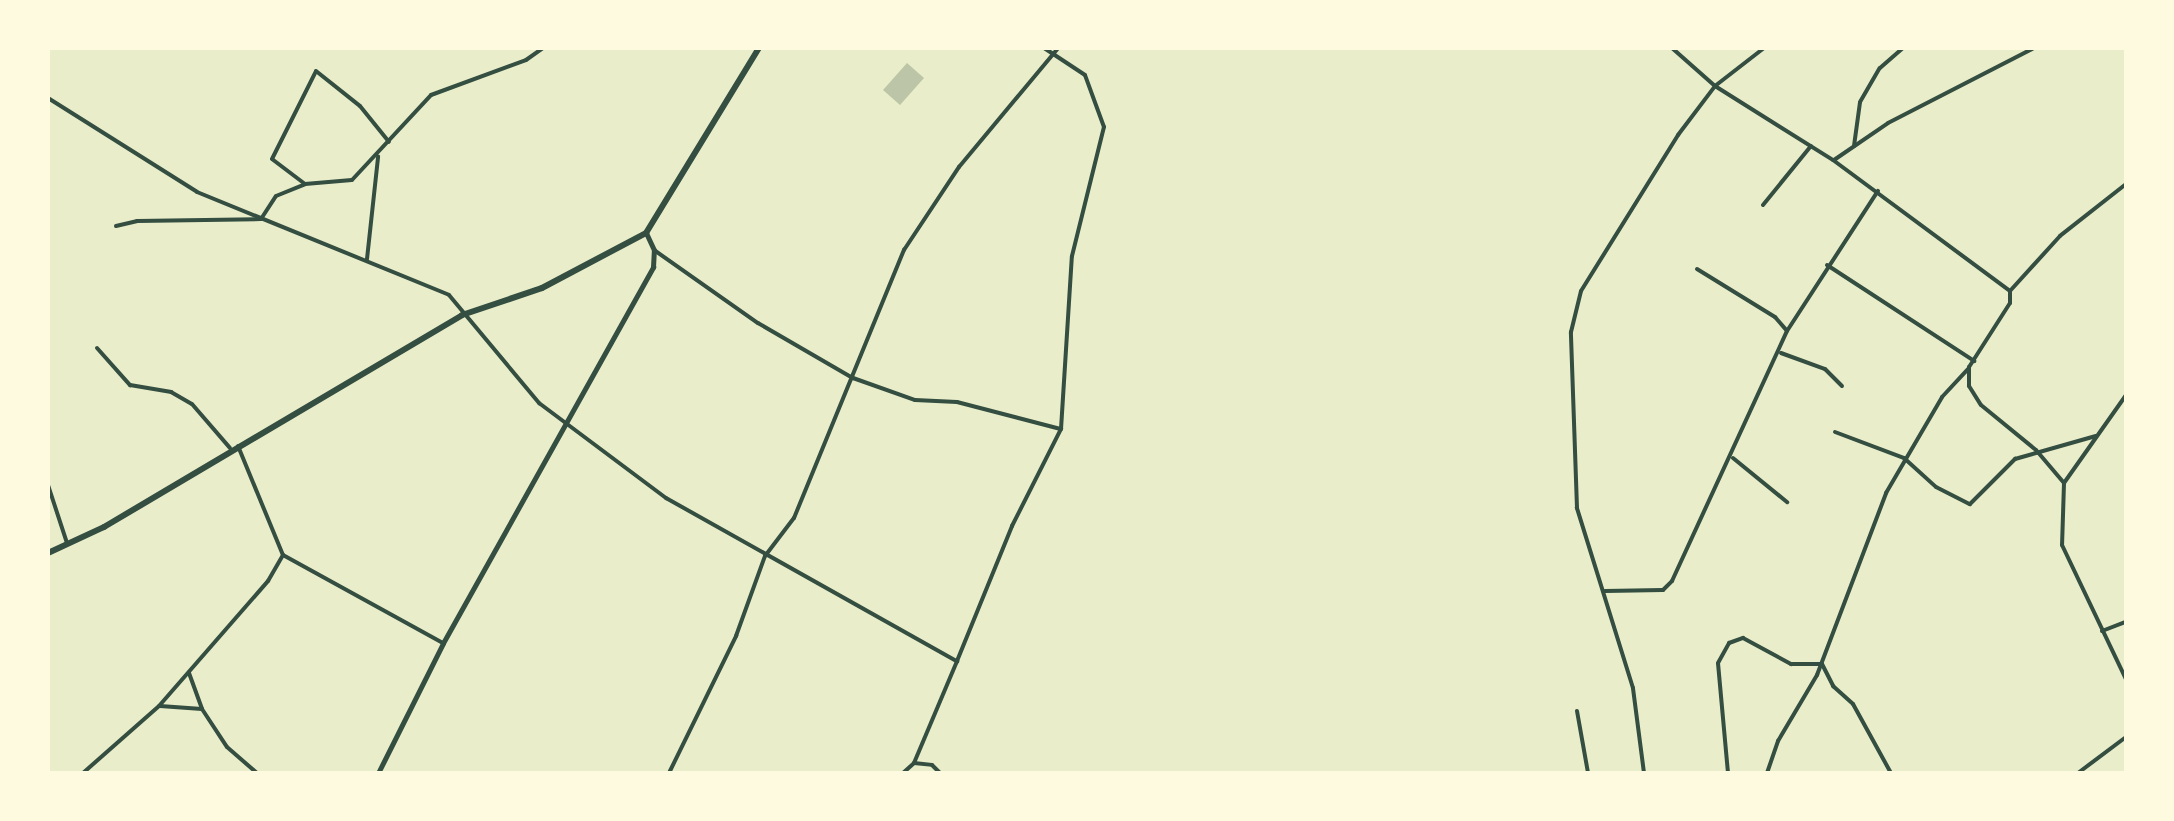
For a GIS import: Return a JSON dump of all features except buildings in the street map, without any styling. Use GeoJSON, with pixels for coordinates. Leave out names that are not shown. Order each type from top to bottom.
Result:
{"type":"FeatureCollection","features":[{"type":"Feature","properties":{"kind":"main road"},"geometry":{"type":"LineString","coordinates":[[48,553],[462,315],[542,288],[646,233],[759,48]]}},
{"type":"Feature","properties":{"kind":"street"},"geometry":{"type":"LineString","coordinates":[[261,219],[276,196],[305,184],[352,180],[431,95],[526,60],[543,48]]}},
{"type":"Feature","properties":{"kind":"street"},"geometry":{"type":"LineString","coordinates":[[903,773],[914,763],[1012,526],[1061,429],[1072,256],[1104,127],[1085,75],[1056,50],[1044,48]]}},
{"type":"Feature","properties":{"kind":"street"},"geometry":{"type":"LineString","coordinates":[[1672,48],[1715,86],[1878,191],[2010,291]]}},
{"type":"Feature","properties":{"kind":"street"},"geometry":{"type":"LineString","coordinates":[[1644,773],[1633,688],[1577,508],[1572,385],[1576,308],[1608,240],[1715,86],[1764,48]]}},
{"type":"Feature","properties":{"kind":"street"},"geometry":{"type":"LineString","coordinates":[[1854,146],[1860,102],[1880,68],[1903,48]]}},
{"type":"Feature","properties":{"kind":"street"},"geometry":{"type":"LineString","coordinates":[[1833,160],[1888,123],[2034,48]]}},
{"type":"Feature","properties":{"kind":"street"},"geometry":{"type":"LineString","coordinates":[[669,773],[736,636],[765,556],[794,518],[904,250],[959,167],[1056,50]]}},
{"type":"Feature","properties":{"kind":"street"},"geometry":{"type":"LineString","coordinates":[[305,184],[272,159],[316,71],[360,106],[389,142]]}},
{"type":"Feature","properties":{"kind":"street"},"geometry":{"type":"LineString","coordinates":[[48,98],[197,192],[449,295],[462,315],[539,403],[666,498],[957,661]]}},
{"type":"Feature","properties":{"kind":"street"},"geometry":{"type":"LineString","coordinates":[[1763,205],[1811,146]]}},
{"type":"Feature","properties":{"kind":"street"},"geometry":{"type":"LineString","coordinates":[[367,260],[378,154]]}},
{"type":"Feature","properties":{"kind":"street"},"geometry":{"type":"LineString","coordinates":[[1767,773],[1778,741],[1822,664],[1869,536],[1904,458],[1942,397],[1974,361],[2010,303],[2010,291],[2060,236],[2126,184]]}},
{"type":"Feature","properties":{"kind":"street"},"geometry":{"type":"LineString","coordinates":[[1604,591],[1667,588],[1733,458],[1781,353],[1787,331],[1827,265],[1878,191]]}},
{"type":"Feature","properties":{"kind":"street"},"geometry":{"type":"LineString","coordinates":[[116,226],[137,221],[261,219]]}},
{"type":"Feature","properties":{"kind":"street"},"geometry":{"type":"LineString","coordinates":[[378,773],[443,643],[567,426],[653,267],[654,250],[646,233]]}},
{"type":"Feature","properties":{"kind":"street"},"geometry":{"type":"LineString","coordinates":[[654,250],[758,323],[853,378],[915,400],[957,402],[1061,429]]}},
{"type":"Feature","properties":{"kind":"street"},"geometry":{"type":"LineString","coordinates":[[1827,265],[1974,361]]}},
{"type":"Feature","properties":{"kind":"street"},"geometry":{"type":"LineString","coordinates":[[1697,269],[1775,317],[1787,331]]}},
{"type":"Feature","properties":{"kind":"street"},"geometry":{"type":"LineString","coordinates":[[97,348],[130,385],[171,392],[192,404],[234,447],[283,555],[443,643]]}},
{"type":"Feature","properties":{"kind":"street"},"geometry":{"type":"LineString","coordinates":[[1781,353],[1825,369],[1842,386]]}},
{"type":"Feature","properties":{"kind":"street"},"geometry":{"type":"LineString","coordinates":[[1969,367],[1969,386],[1981,405],[2036,450],[2064,483]]}},
{"type":"Feature","properties":{"kind":"street"},"geometry":{"type":"LineString","coordinates":[[2126,395],[2064,483],[2062,545],[2126,679]]}},
{"type":"Feature","properties":{"kind":"street"},"geometry":{"type":"LineString","coordinates":[[1835,432],[1904,458],[1936,487],[1970,504],[2015,459],[2036,450],[2096,436]]}},
{"type":"Feature","properties":{"kind":"street"},"geometry":{"type":"LineString","coordinates":[[1733,458],[1787,502]]}},
{"type":"Feature","properties":{"kind":"street"},"geometry":{"type":"LineString","coordinates":[[48,485],[67,544]]}},
{"type":"Feature","properties":{"kind":"street"},"geometry":{"type":"LineString","coordinates":[[83,773],[159,706],[268,581],[283,555]]}},
{"type":"Feature","properties":{"kind":"street"},"geometry":{"type":"LineString","coordinates":[[2101,632],[2126,622]]}},
{"type":"Feature","properties":{"kind":"street"},"geometry":{"type":"LineString","coordinates":[[1728,773],[1718,670],[1729,643],[1749,639],[1791,664],[1822,664]]}},
{"type":"Feature","properties":{"kind":"street"},"geometry":{"type":"LineString","coordinates":[[1822,664],[1833,686],[1853,704],[1891,773]]}},
{"type":"Feature","properties":{"kind":"street"},"geometry":{"type":"LineString","coordinates":[[189,673],[202,709],[227,747],[257,773]]}},
{"type":"Feature","properties":{"kind":"street"},"geometry":{"type":"LineString","coordinates":[[159,706],[202,709]]}},
{"type":"Feature","properties":{"kind":"street"},"geometry":{"type":"LineString","coordinates":[[1577,711],[1588,773]]}},
{"type":"Feature","properties":{"kind":"street"},"geometry":{"type":"LineString","coordinates":[[2078,773],[2126,737]]}},
{"type":"Feature","properties":{"kind":"street"},"geometry":{"type":"LineString","coordinates":[[914,763],[932,765],[940,773]]}}]}
